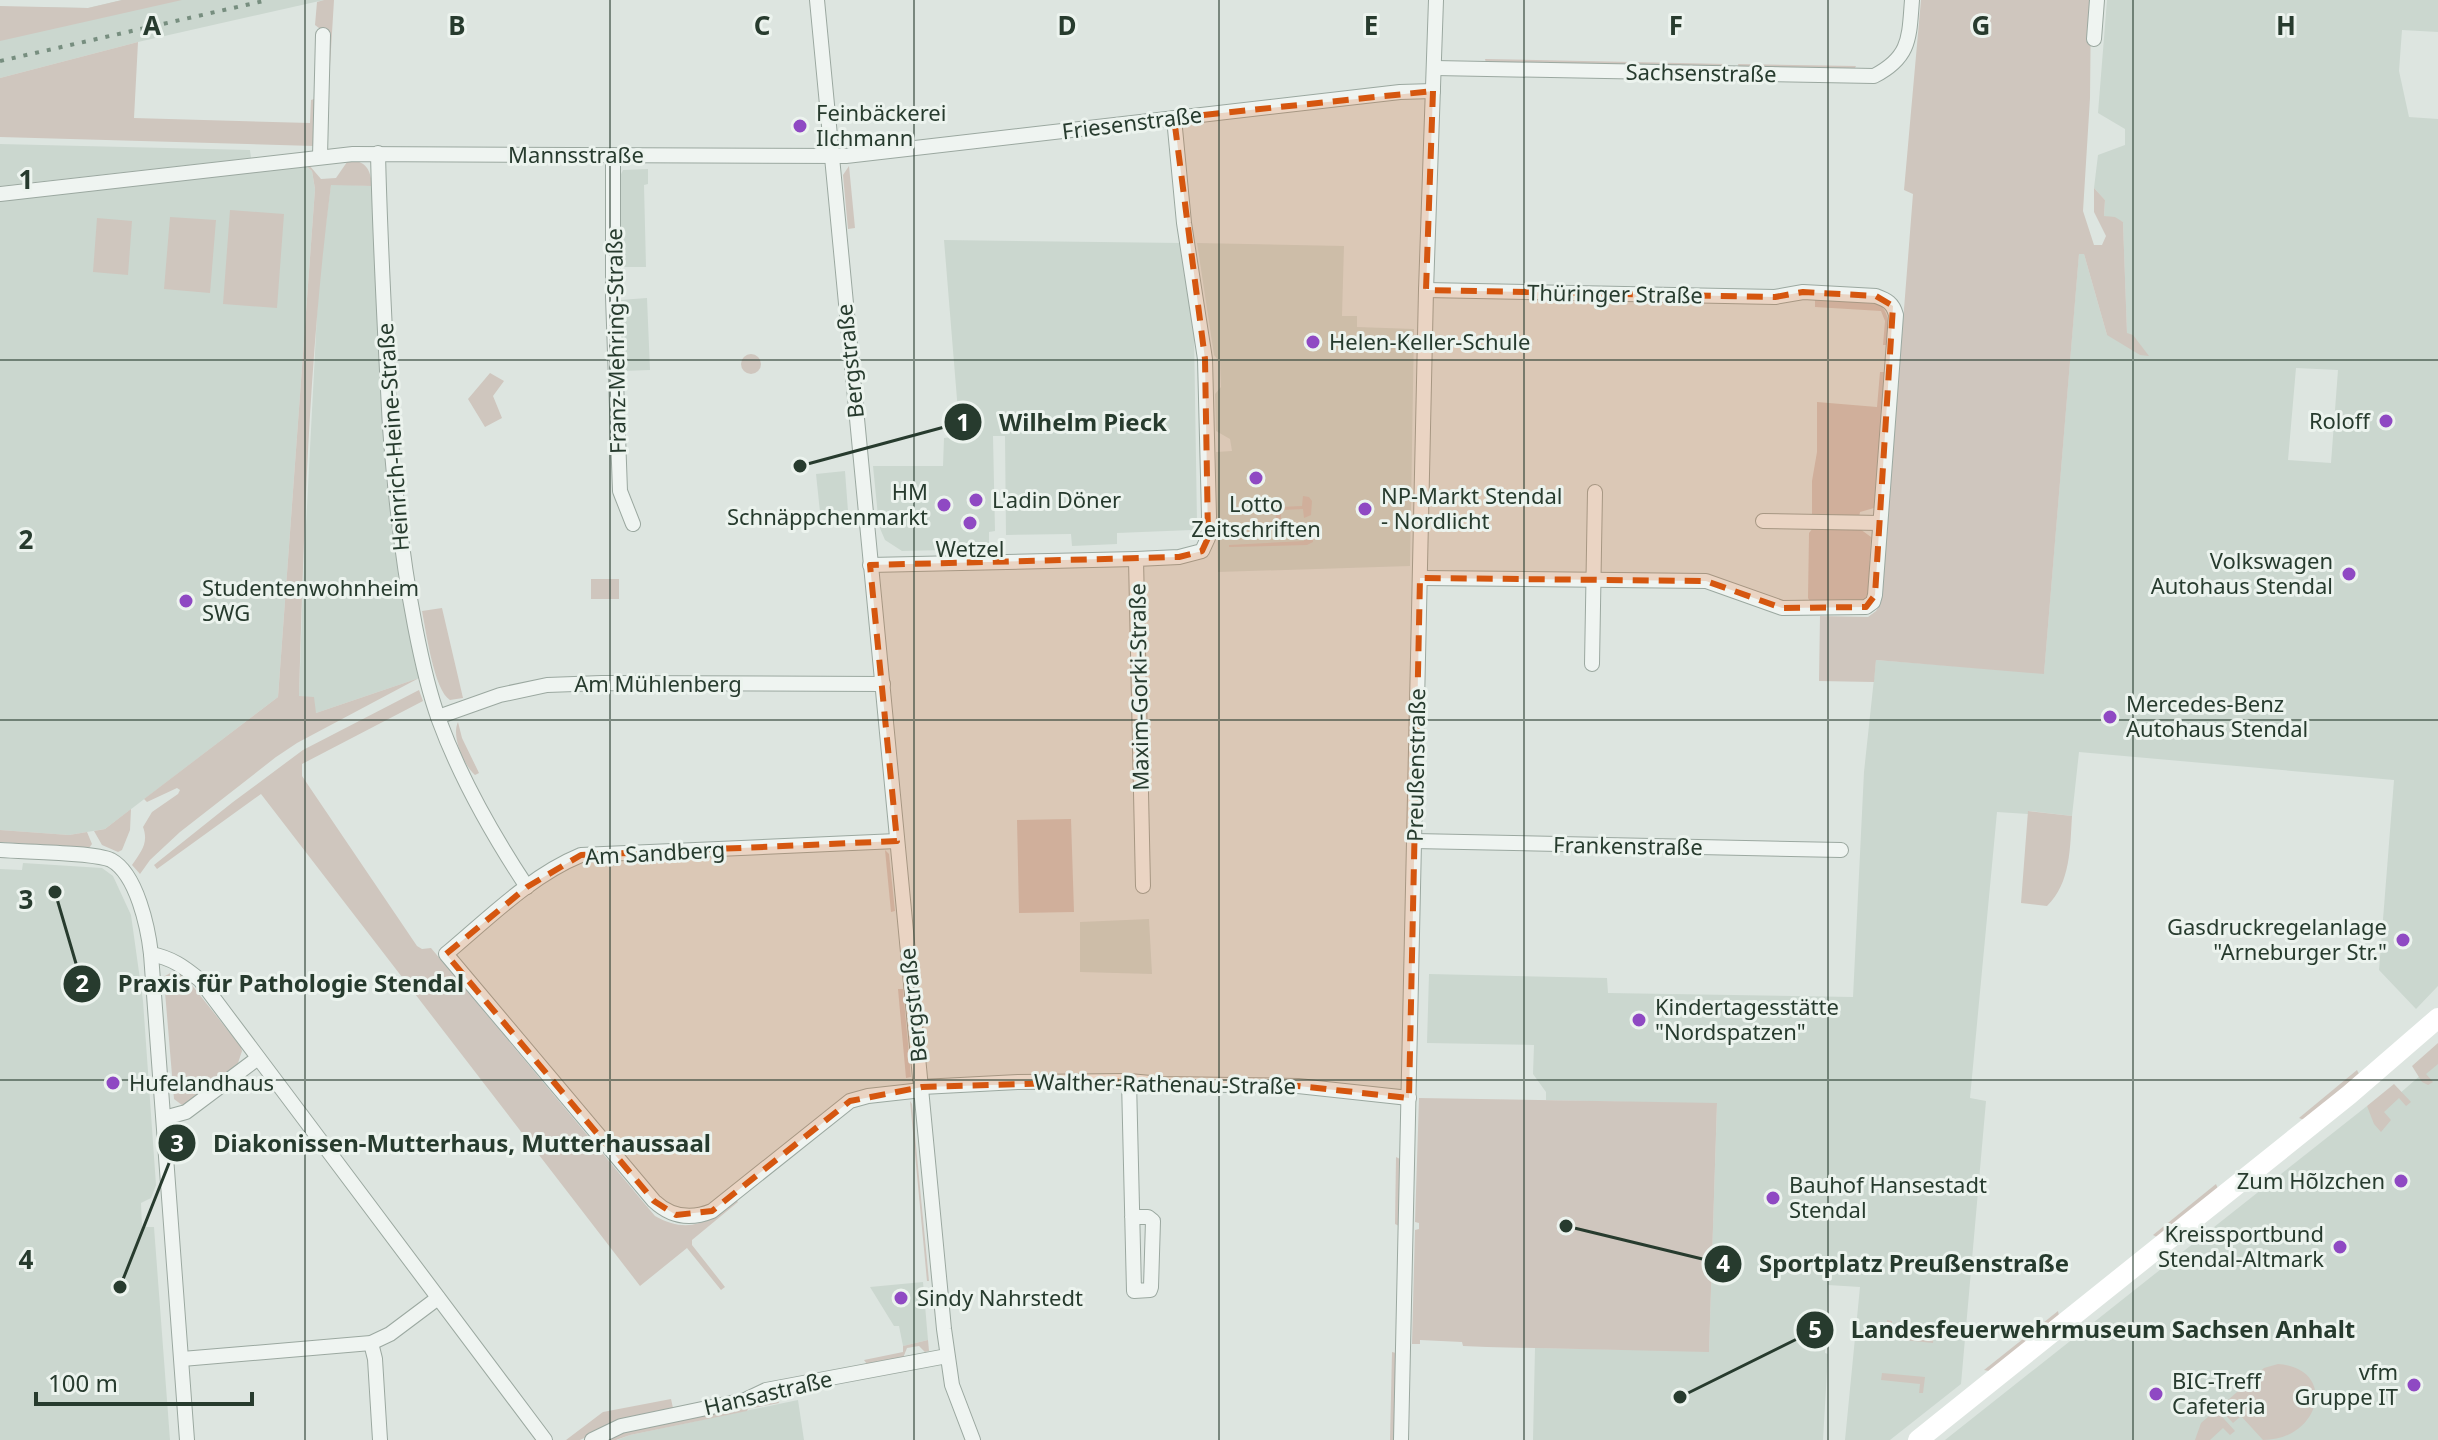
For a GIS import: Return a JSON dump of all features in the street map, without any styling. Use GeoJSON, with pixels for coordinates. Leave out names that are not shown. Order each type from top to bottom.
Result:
{"type":"FeatureCollection","features":[{"type":"Feature","properties":{"kind":"main road"},"geometry":{"type":"LineString","coordinates":[[1918,1440],[2349,1095],[2438,1018]]}},
{"type":"Feature","properties":{"kind":"street","name":"Bergstraße"},"geometry":{"type":"LineString","coordinates":[[817,0],[947,1356],[952,1385],[973,1440]]}},
{"type":"Feature","properties":{"kind":"street","name":"Preußenstraße"},"geometry":{"type":"LineString","coordinates":[[1401,1440],[1426,290],[1436,0]]}},
{"type":"Feature","properties":{"kind":"street","name":"Sachsenstraße"},"geometry":{"type":"LineString","coordinates":[[1435,68],[1874,76],[1890,68],[1905,51],[1912,0]]}},
{"type":"Feature","properties":{"kind":"street"},"geometry":{"type":"LineString","coordinates":[[2094,39],[2097,0]]}},
{"type":"Feature","properties":{"kind":"street"},"geometry":{"type":"LineString","coordinates":[[320,156],[323,35]]}},
{"type":"Feature","properties":{"kind":"street","name":"Friesenstraße"},"geometry":{"type":"LineString","coordinates":[[831,157],[1408,91],[1433,91]]}},
{"type":"Feature","properties":{"kind":"street","name":"Maxim-Gorki-Straße"},"geometry":{"type":"LineString","coordinates":[[1143,886],[1136,559],[1192,555],[1202,551],[1208,538],[1205,359],[1184,223],[1174,118]]}},
{"type":"Feature","properties":{"kind":"street","name":"Mannsstraße"},"geometry":{"type":"LineString","coordinates":[[0,194],[320,156],[378,153],[831,157]]}},
{"type":"Feature","properties":{"kind":"street","name":"Heinrich-Heine-Straße"},"geometry":{"type":"LineString","coordinates":[[378,153],[384,327],[397,518],[417,639],[438,717],[465,783],[527,887]]}},
{"type":"Feature","properties":{"kind":"street","name":"Franz-Mehring-Straße"},"geometry":{"type":"LineString","coordinates":[[613,155],[614,319],[620,491],[633,524]]}},
{"type":"Feature","properties":{"kind":"street","name":"Thüringer Straße"},"geometry":{"type":"LineString","coordinates":[[1426,290],[1775,297],[1803,292],[1886,299],[1896,315],[1880,523]]}},
{"type":"Feature","properties":{"kind":"street"},"geometry":{"type":"LineString","coordinates":[[1592,664],[1595,492]]}},
{"type":"Feature","properties":{"kind":"street"},"geometry":{"type":"LineString","coordinates":[[1420,578],[1706,581],[1782,608],[1866,607],[1873,602],[1880,523],[1763,521]]}},
{"type":"Feature","properties":{"kind":"street"},"geometry":{"type":"LineString","coordinates":[[870,565],[1136,559]]}},
{"type":"Feature","properties":{"kind":"street","name":"Am Mühlenberg"},"geometry":{"type":"LineString","coordinates":[[438,717],[500,695],[547,685],[883,684]]}},
{"type":"Feature","properties":{"kind":"street","name":"Am Sandberg"},"geometry":{"type":"LineString","coordinates":[[446,954],[527,887],[581,855],[593,852],[897,841]]}},
{"type":"Feature","properties":{"kind":"street","name":"Frankenstraße"},"geometry":{"type":"LineString","coordinates":[[1414,841],[1841,850]]}},
{"type":"Feature","properties":{"kind":"street"},"geometry":{"type":"LineString","coordinates":[[0,850],[111,860],[123,873],[148,924],[187,1440]]}},
{"type":"Feature","properties":{"kind":"street"},"geometry":{"type":"LineString","coordinates":[[151,954],[182,965],[200,980],[545,1440]]}},
{"type":"Feature","properties":{"kind":"street","name":"Walther-Rathenau-Straße"},"geometry":{"type":"LineString","coordinates":[[446,954],[654,1201],[676,1215],[690,1217],[712,1211],[850,1101],[868,1096],[922,1088],[1018,1082],[1129,1081],[1298,1086],[1409,1098]]}},
{"type":"Feature","properties":{"kind":"street"},"geometry":{"type":"LineString","coordinates":[[164,1118],[186,1112],[258,1058]]}},
{"type":"Feature","properties":{"kind":"street"},"geometry":{"type":"LineString","coordinates":[[1129,1081],[1132,1217],[1134,1291],[1147,1291],[1151,1287],[1153,1221],[1148,1217],[1132,1217]]}},
{"type":"Feature","properties":{"kind":"street"},"geometry":{"type":"LineString","coordinates":[[182,1359],[371,1343],[390,1334],[438,1298]]}},
{"type":"Feature","properties":{"kind":"street"},"geometry":{"type":"LineString","coordinates":[[371,1343],[375,1359],[380,1440]]}},
{"type":"Feature","properties":{"kind":"street","name":"Hansastraße"},"geometry":{"type":"LineString","coordinates":[[592,1440],[621,1426],[745,1400],[766,1390],[947,1356]]}},
{"type":"Feature","properties":{"kind":"highlighted area"},"geometry":{"type":"Polygon","coordinates":[[[1433,91],[1426,290],[1775,297],[1803,292],[1876,296],[1893,306],[1875,595],[1866,607],[1782,608],[1706,581],[1420,578],[1409,1098],[1298,1086],[1129,1081],[922,1087],[850,1101],[712,1211],[676,1215],[654,1201],[446,954],[527,887],[581,855],[897,841],[870,565],[1179,557],[1202,551],[1208,538],[1205,359],[1174,118],[1433,91]]]}},
{"type":"Feature","properties":{"kind":"shaded area"},"geometry":{"type":"Polygon","coordinates":[[[122,0],[324,0],[138,42],[0,78],[0,37],[42,7],[88,8],[122,0]]]}},
{"type":"Feature","properties":{"kind":"shaded area"},"geometry":{"type":"Polygon","coordinates":[[[122,0],[182,0],[0,41],[0,6],[88,8],[122,0]]]}},
{"type":"Feature","properties":{"kind":"shaded area"},"geometry":{"type":"Polygon","coordinates":[[[334,0],[329,82],[324,83],[323,31],[315,25],[317,2],[334,0]]]}},
{"type":"Feature","properties":{"kind":"shaded area"},"geometry":{"type":"Polygon","coordinates":[[[1921,0],[2091,0],[2090,98],[2083,211],[2094,245],[2102,245],[2106,236],[2094,212],[2094,188],[2105,200],[2104,216],[2123,222],[2127,333],[2133,335],[2149,356],[2140,355],[2107,335],[2084,254],[2079,254],[2044,674],[1876,660],[1874,682],[1819,681],[1820,616],[1868,617],[1881,603],[1913,194],[1904,190],[1921,0]]]}},
{"type":"Feature","properties":{"kind":"shaded area"},"geometry":{"type":"Polygon","coordinates":[[[2107,0],[2438,0],[2438,32],[2402,30],[2399,71],[2409,117],[2438,119],[2438,986],[2416,1009],[2379,970],[2394,780],[2079,752],[2072,816],[2029,811],[2028,814],[1997,812],[1970,1098],[1986,1101],[1961,1384],[1890,1440],[1845,1440],[1860,1287],[1828,1285],[1823,1440],[1533,1440],[1535,1348],[1709,1351],[1717,1104],[1546,1100],[1546,1092],[1533,1074],[1534,1045],[1427,1043],[1429,974],[1607,978],[1608,993],[1853,997],[1864,772],[1876,660],[2044,673],[2079,253],[2084,254],[2107,335],[2127,334],[2123,222],[2104,216],[2105,200],[2094,188],[2098,155],[2125,145],[2125,129],[2098,113],[2107,0]],[[2296,368],[2288,460],[2331,463],[2338,370],[2296,368]]]}},
{"type":"Feature","properties":{"kind":"shaded area"},"geometry":{"type":"Polygon","coordinates":[[[138,42],[134,118],[310,123],[311,100],[314,99],[314,146],[0,137],[0,78],[138,42]]]}},
{"type":"Feature","properties":{"kind":"shaded area"},"geometry":{"type":"Polygon","coordinates":[[[1485,59],[1727,64],[1725,67],[1486,63],[1485,59]]]}},
{"type":"Feature","properties":{"kind":"shaded area"},"geometry":{"type":"Polygon","coordinates":[[[1738,64],[1856,66],[1854,70],[1739,68],[1738,64]]]}},
{"type":"Feature","properties":{"kind":"shaded area"},"geometry":{"type":"Polygon","coordinates":[[[0,144],[250,150],[251,158],[0,186],[0,144]]]}},
{"type":"Feature","properties":{"kind":"shaded area"},"geometry":{"type":"Polygon","coordinates":[[[347,162],[367,168],[372,186],[331,185],[317,312],[299,696],[314,697],[316,713],[419,678],[276,757],[180,832],[150,860],[140,874],[132,865],[145,843],[143,827],[152,812],[180,790],[177,788],[147,802],[144,799],[278,697],[315,189],[312,171],[305,165],[309,165],[321,179],[336,178],[347,162]]]}},
{"type":"Feature","properties":{"kind":"shaded area"},"geometry":{"type":"Polygon","coordinates":[[[305,165],[312,171],[315,189],[278,697],[105,829],[69,835],[0,830],[0,200],[305,165]]]}},
{"type":"Feature","properties":{"kind":"shaded area"},"geometry":{"type":"Polygon","coordinates":[[[849,166],[855,228],[848,229],[843,175],[849,166]]]}},
{"type":"Feature","properties":{"kind":"shaded area"},"geometry":{"type":"Polygon","coordinates":[[[648,169],[648,184],[644,185],[646,267],[619,267],[619,178],[623,170],[648,169]]]}},
{"type":"Feature","properties":{"kind":"shaded area"},"geometry":{"type":"Polygon","coordinates":[[[331,184],[372,186],[386,478],[399,581],[419,678],[316,713],[299,697],[319,276],[331,184]]]}},
{"type":"Feature","properties":{"kind":"shaded area"},"geometry":{"type":"Polygon","coordinates":[[[230,210],[284,214],[277,308],[223,304],[230,210]]]}},
{"type":"Feature","properties":{"kind":"shaded area"},"geometry":{"type":"Polygon","coordinates":[[[170,217],[216,220],[210,293],[164,289],[170,217]]]}},
{"type":"Feature","properties":{"kind":"shaded area"},"geometry":{"type":"Polygon","coordinates":[[[97,218],[132,221],[128,275],[93,272],[97,218]]]}},
{"type":"Feature","properties":{"kind":"shaded area"},"geometry":{"type":"Polygon","coordinates":[[[944,240],[1181,243],[1194,334],[1197,522],[1192,530],[1117,533],[1117,544],[1072,546],[1071,534],[1006,535],[1005,436],[993,436],[995,531],[989,532],[989,549],[902,551],[885,540],[879,526],[873,466],[943,466],[944,438],[960,436],[944,240]]]}},
{"type":"Feature","properties":{"kind":"shaded area"},"geometry":{"type":"Polygon","coordinates":[[[1197,243],[1344,246],[1342,316],[1357,316],[1357,327],[1414,329],[1410,566],[1218,572],[1216,452],[1232,451],[1230,439],[1216,431],[1215,394],[1221,387],[1220,362],[1214,355],[1197,243]]]}},
{"type":"Feature","properties":{"kind":"shaded area"},"geometry":{"type":"Polygon","coordinates":[[[647,298],[650,370],[623,371],[620,300],[647,298]]]}},
{"type":"Feature","properties":{"kind":"shaded area"},"geometry":{"type":"Polygon","coordinates":[[[1815,299],[1879,304],[1888,318],[1887,345],[1883,345],[1885,321],[1881,311],[1815,307],[1815,299]]]}},
{"type":"Feature","properties":{"kind":"shaded area"},"geometry":{"type":"Polygon","coordinates":[[[751,354],[758,357],[761,364],[758,371],[751,374],[744,371],[741,364],[744,357],[751,354]]]}},
{"type":"Feature","properties":{"kind":"shaded area"},"geometry":{"type":"Polygon","coordinates":[[[1880,372],[1885,372],[1874,508],[1860,512],[1859,517],[1812,516],[1817,402],[1877,407],[1880,372]]]}},
{"type":"Feature","properties":{"kind":"shaded area"},"geometry":{"type":"Polygon","coordinates":[[[490,373],[504,381],[493,396],[502,418],[485,427],[468,399],[490,373]]]}},
{"type":"Feature","properties":{"kind":"shaded area"},"geometry":{"type":"Polygon","coordinates":[[[845,471],[848,511],[820,512],[816,474],[845,471]]]}},
{"type":"Feature","properties":{"kind":"shaded area"},"geometry":{"type":"Polygon","coordinates":[[[1303,496],[1312,501],[1311,515],[1304,518],[1303,509],[1281,510],[1281,520],[1276,519],[1275,498],[1279,497],[1280,507],[1302,506],[1303,496]]]}},
{"type":"Feature","properties":{"kind":"shaded area"},"geometry":{"type":"Polygon","coordinates":[[[1813,528],[1860,529],[1871,537],[1868,593],[1864,600],[1811,603],[1808,598],[1809,533],[1813,528]]]}},
{"type":"Feature","properties":{"kind":"shaded area"},"geometry":{"type":"Polygon","coordinates":[[[1304,532],[1313,534],[1313,542],[1307,545],[1229,547],[1304,541],[1304,532]]]}},
{"type":"Feature","properties":{"kind":"shaded area"},"geometry":{"type":"Polygon","coordinates":[[[591,579],[619,579],[619,599],[591,599],[591,579]]]}},
{"type":"Feature","properties":{"kind":"shaded area"},"geometry":{"type":"Polygon","coordinates":[[[442,608],[463,698],[450,700],[444,694],[432,659],[422,611],[442,608]]]}},
{"type":"Feature","properties":{"kind":"shaded area"},"geometry":{"type":"Polygon","coordinates":[[[419,690],[423,701],[302,764],[302,776],[417,946],[431,948],[655,1216],[678,1225],[688,1225],[707,1220],[736,1200],[738,1202],[692,1240],[692,1245],[725,1287],[721,1290],[687,1248],[640,1286],[261,794],[157,869],[154,865],[303,750],[419,690]]]}},
{"type":"Feature","properties":{"kind":"shaded area"},"geometry":{"type":"Polygon","coordinates":[[[458,722],[479,773],[475,775],[460,750],[456,735],[458,722]]]}},
{"type":"Feature","properties":{"kind":"shaded area"},"geometry":{"type":"Polygon","coordinates":[[[131,809],[130,830],[122,850],[118,852],[102,845],[94,831],[105,829],[131,809]]]}},
{"type":"Feature","properties":{"kind":"shaded area"},"geometry":{"type":"Polygon","coordinates":[[[2028,811],[2072,816],[2065,876],[2047,906],[2021,903],[2028,811]]]}},
{"type":"Feature","properties":{"kind":"shaded area"},"geometry":{"type":"Polygon","coordinates":[[[1071,819],[1074,912],[1019,913],[1017,820],[1071,819]]]}},
{"type":"Feature","properties":{"kind":"shaded area"},"geometry":{"type":"Polygon","coordinates":[[[0,830],[69,835],[87,832],[92,844],[89,848],[0,842],[0,830]]]}},
{"type":"Feature","properties":{"kind":"shaded area"},"geometry":{"type":"Polygon","coordinates":[[[885,850],[889,854],[895,911],[891,912],[885,850]]]}},
{"type":"Feature","properties":{"kind":"shaded area"},"geometry":{"type":"Polygon","coordinates":[[[23,863],[102,868],[113,876],[131,915],[143,1001],[156,1185],[151,1198],[141,1203],[142,1227],[154,1227],[170,1440],[0,1440],[0,869],[22,870],[23,863]]]}},
{"type":"Feature","properties":{"kind":"shaded area"},"geometry":{"type":"Polygon","coordinates":[[[1149,919],[1152,974],[1080,972],[1080,922],[1149,919]]]}},
{"type":"Feature","properties":{"kind":"shaded area"},"geometry":{"type":"Polygon","coordinates":[[[174,971],[184,975],[242,1051],[238,1063],[189,1104],[182,1105],[174,1099],[164,980],[174,971]]]}},
{"type":"Feature","properties":{"kind":"shaded area"},"geometry":{"type":"Polygon","coordinates":[[[898,989],[903,989],[911,1077],[906,1078],[898,989]]]}},
{"type":"Feature","properties":{"kind":"shaded area"},"geometry":{"type":"Polygon","coordinates":[[[2438,1043],[2438,1064],[2426,1074],[2433,1082],[2428,1085],[2422,1082],[2412,1066],[2438,1043]]]}},
{"type":"Feature","properties":{"kind":"shaded area"},"geometry":{"type":"Polygon","coordinates":[[[2438,1060],[2438,1440],[1945,1440],[2367,1106],[2375,1115],[2438,1060]]]}},
{"type":"Feature","properties":{"kind":"shaded area"},"geometry":{"type":"Polygon","coordinates":[[[2357,1070],[2359,1074],[2304,1120],[2299,1118],[2357,1070]]]}},
{"type":"Feature","properties":{"kind":"shaded area"},"geometry":{"type":"Polygon","coordinates":[[[2394,1084],[2411,1102],[2406,1106],[2399,1098],[2384,1112],[2391,1120],[2381,1132],[2367,1106],[2394,1084]]]}},
{"type":"Feature","properties":{"kind":"shaded area"},"geometry":{"type":"Polygon","coordinates":[[[1419,1098],[1717,1103],[1709,1352],[1487,1347],[1420,1340],[1420,1344],[1412,1344],[1415,1230],[1419,1229],[1419,1223],[1415,1222],[1419,1098]]]}},
{"type":"Feature","properties":{"kind":"shaded area"},"geometry":{"type":"Polygon","coordinates":[[[910,1101],[912,1104],[929,1281],[927,1281],[910,1101]]]}},
{"type":"Feature","properties":{"kind":"shaded area"},"geometry":{"type":"Polygon","coordinates":[[[1396,1157],[1400,1159],[1399,1226],[1395,1224],[1396,1157]]]}},
{"type":"Feature","properties":{"kind":"shaded area"},"geometry":{"type":"Polygon","coordinates":[[[2216,1184],[2218,1189],[2157,1237],[2153,1235],[2216,1184]]]}},
{"type":"Feature","properties":{"kind":"shaded area"},"geometry":{"type":"Polygon","coordinates":[[[923,1282],[928,1340],[903,1346],[899,1326],[894,1326],[870,1287],[923,1282]]]}},
{"type":"Feature","properties":{"kind":"shaded area"},"geometry":{"type":"Polygon","coordinates":[[[2058,1311],[2059,1316],[1989,1371],[1984,1370],[2058,1311]]]}},
{"type":"Feature","properties":{"kind":"shaded area"},"geometry":{"type":"Polygon","coordinates":[[[1887,1320],[1892,1321],[1892,1330],[1934,1334],[1933,1343],[1885,1338],[1887,1320]]]}},
{"type":"Feature","properties":{"kind":"shaded area"},"geometry":{"type":"Polygon","coordinates":[[[928,1340],[929,1351],[925,1352],[919,1346],[907,1348],[903,1358],[867,1364],[864,1360],[903,1352],[903,1346],[928,1340]]]}},
{"type":"Feature","properties":{"kind":"shaded area"},"geometry":{"type":"Polygon","coordinates":[[[1392,1352],[1396,1353],[1394,1440],[1390,1440],[1392,1352]]]}},
{"type":"Feature","properties":{"kind":"shaded area"},"geometry":{"type":"Polygon","coordinates":[[[2278,1364],[2297,1369],[2309,1378],[2315,1390],[2315,1404],[2298,1429],[2283,1437],[2263,1440],[2241,1416],[2233,1423],[2219,1408],[2264,1368],[2278,1364]]]}},
{"type":"Feature","properties":{"kind":"shaded area"},"geometry":{"type":"Polygon","coordinates":[[[1882,1373],[1925,1377],[1923,1393],[1919,1393],[1920,1384],[1881,1380],[1882,1373]]]}},
{"type":"Feature","properties":{"kind":"shaded area"},"geometry":{"type":"Polygon","coordinates":[[[671,1399],[673,1408],[623,1419],[580,1440],[566,1440],[603,1412],[671,1399]]]}},
{"type":"Feature","properties":{"kind":"shaded area"},"geometry":{"type":"Polygon","coordinates":[[[778,1400],[779,1403],[747,1411],[605,1440],[624,1431],[778,1400]]]}},
{"type":"Feature","properties":{"kind":"shaded area"},"geometry":{"type":"Polygon","coordinates":[[[798,1400],[804,1440],[617,1440],[630,1435],[798,1400]]]}},
{"type":"Feature","properties":{"kind":"shaded area"},"geometry":{"type":"Polygon","coordinates":[[[2216,1410],[2235,1431],[2230,1435],[2223,1428],[2210,1440],[2195,1440],[2201,1423],[2216,1410]]]}},
{"type":"Feature","properties":{"kind":"railway"},"geometry":{"type":"LineString","coordinates":[[0,61],[268,0]]}},
{"type":"Feature","properties":{"kind":"place","name":"Feinbäckerei Ilchmann"},"geometry":{"type":"Point","coordinates":[800,126]}},
{"type":"Feature","properties":{"kind":"place","name":"Helen-Keller-Schule"},"geometry":{"type":"Point","coordinates":[1313,342]}},
{"type":"Feature","properties":{"kind":"place","name":"Roloff"},"geometry":{"type":"Point","coordinates":[2386,421]}},
{"type":"Feature","properties":{"kind":"place","name":"Wilhelm Pieck"},"geometry":{"type":"Point","coordinates":[800,466]}},
{"type":"Feature","properties":{"kind":"place","name":"Lotto Zeitschriften"},"geometry":{"type":"Point","coordinates":[1256,478]}},
{"type":"Feature","properties":{"kind":"place","name":"L'adin Döner"},"geometry":{"type":"Point","coordinates":[976,500]}},
{"type":"Feature","properties":{"kind":"place","name":"HM Schnäppchenmarkt"},"geometry":{"type":"Point","coordinates":[944,505]}},
{"type":"Feature","properties":{"kind":"place","name":"NP-Markt Stendal - Nordlicht"},"geometry":{"type":"Point","coordinates":[1365,509]}},
{"type":"Feature","properties":{"kind":"place","name":"Wetzel"},"geometry":{"type":"Point","coordinates":[970,523]}},
{"type":"Feature","properties":{"kind":"place","name":"Volkswagen Autohaus Stendal"},"geometry":{"type":"Point","coordinates":[2349,574]}},
{"type":"Feature","properties":{"kind":"place","name":"Studentenwohnheim SWG"},"geometry":{"type":"Point","coordinates":[186,601]}},
{"type":"Feature","properties":{"kind":"place","name":"Mercedes-Benz Autohaus Stendal"},"geometry":{"type":"Point","coordinates":[2110,717]}},
{"type":"Feature","properties":{"kind":"place","name":"Praxis für Pathologie Stendal"},"geometry":{"type":"Point","coordinates":[55,892]}},
{"type":"Feature","properties":{"kind":"place","name":"Gasdruckregelanlage \"Arneburger Str.\""},"geometry":{"type":"Point","coordinates":[2403,940]}},
{"type":"Feature","properties":{"kind":"place","name":"Kindertagesstätte \"Nordspatzen\""},"geometry":{"type":"Point","coordinates":[1639,1020]}},
{"type":"Feature","properties":{"kind":"place","name":"Hufelandhaus"},"geometry":{"type":"Point","coordinates":[113,1083]}},
{"type":"Feature","properties":{"kind":"place","name":"Zum Hõlzchen"},"geometry":{"type":"Point","coordinates":[2401,1181]}},
{"type":"Feature","properties":{"kind":"place","name":"Bauhof Hansestadt Stendal"},"geometry":{"type":"Point","coordinates":[1773,1198]}},
{"type":"Feature","properties":{"kind":"place","name":"Sportplatz Preußenstraße"},"geometry":{"type":"Point","coordinates":[1566,1226]}},
{"type":"Feature","properties":{"kind":"place","name":"Kreissportbund Stendal-Altmark"},"geometry":{"type":"Point","coordinates":[2340,1247]}},
{"type":"Feature","properties":{"kind":"place","name":"Diakonissen-Mutterhaus, Mutterhaussaal"},"geometry":{"type":"Point","coordinates":[120,1287]}},
{"type":"Feature","properties":{"kind":"place","name":"Sindy Nahrstedt"},"geometry":{"type":"Point","coordinates":[901,1298]}},
{"type":"Feature","properties":{"kind":"place","name":"vfm Gruppe IT"},"geometry":{"type":"Point","coordinates":[2414,1385]}},
{"type":"Feature","properties":{"kind":"place","name":"BIC-Treff Cafeteria"},"geometry":{"type":"Point","coordinates":[2156,1394]}},
{"type":"Feature","properties":{"kind":"place","name":"Landesfeuerwehrmuseum Sachsen Anhalt"},"geometry":{"type":"Point","coordinates":[1680,1397]}}]}
